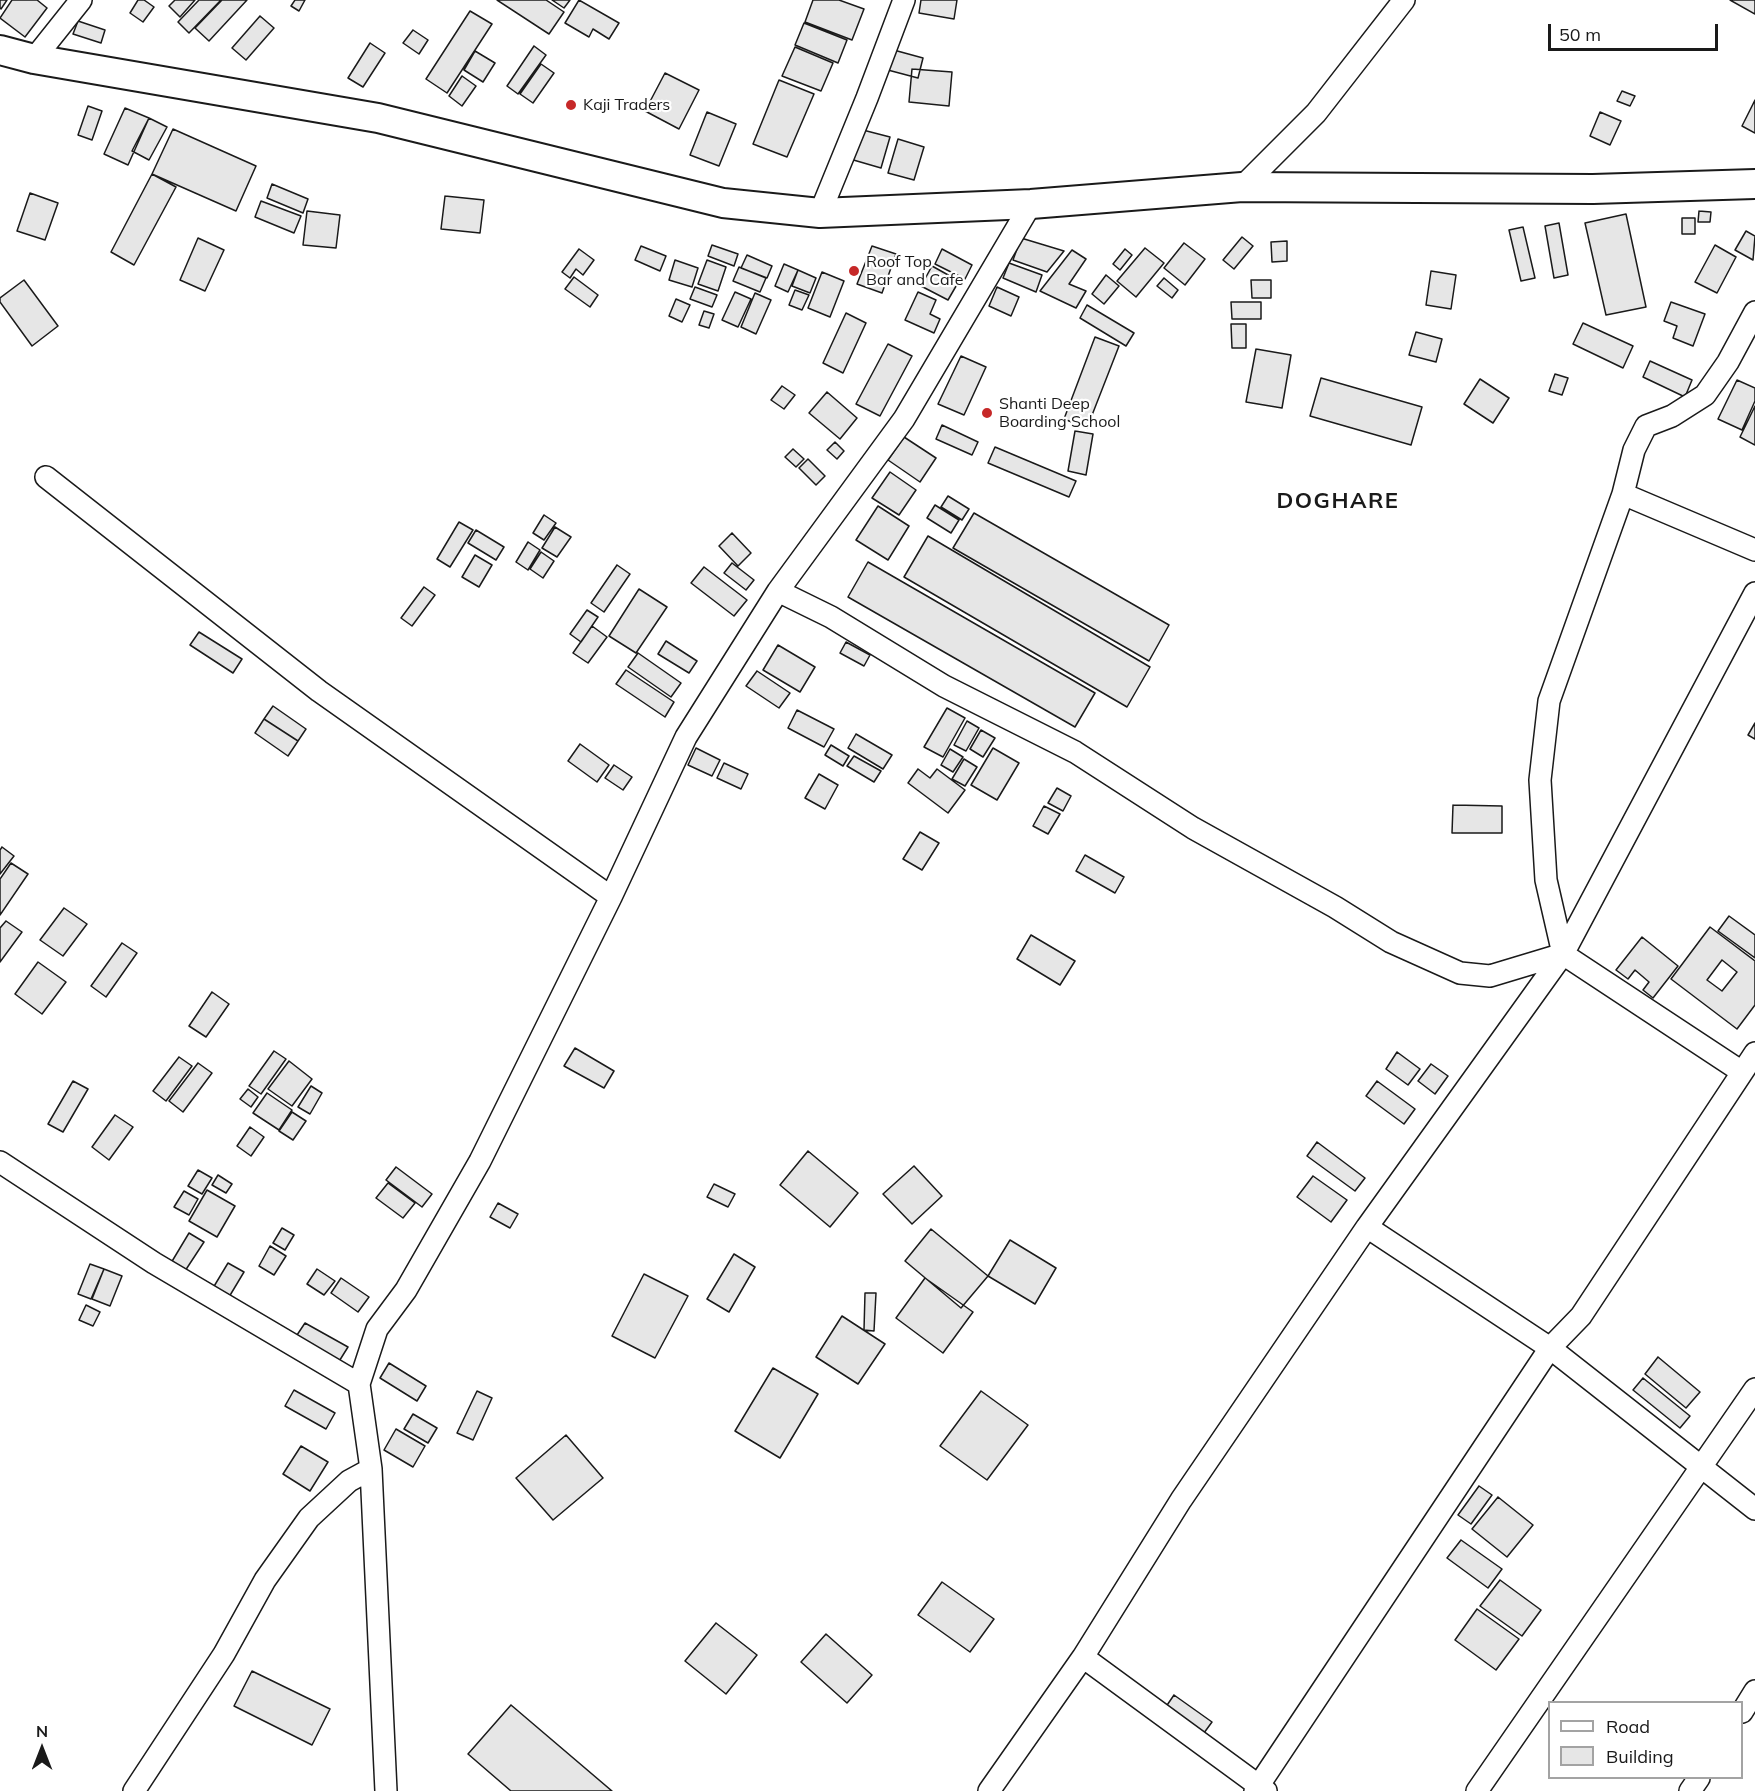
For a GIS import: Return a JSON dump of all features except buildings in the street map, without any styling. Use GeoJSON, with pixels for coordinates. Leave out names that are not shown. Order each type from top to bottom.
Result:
{"type":"FeatureCollection","features":[{"type":"Feature","properties":{"kind":"main road"},"geometry":{"type":"LineString","coordinates":[[0,50],[34,59],[378,118],[723,203],[820,213],[1030,204],[1242,187],[1593,189],[1755,184]]}},
{"type":"Feature","properties":{"kind":"street"},"geometry":{"type":"LineString","coordinates":[[34,59],[81,0]]}},
{"type":"Feature","properties":{"kind":"street"},"geometry":{"type":"LineString","coordinates":[[820,213],[904,0]]}},
{"type":"Feature","properties":{"kind":"street"},"geometry":{"type":"LineString","coordinates":[[1242,187],[1316,113],[1404,0]]}},
{"type":"Feature","properties":{"kind":"street"},"geometry":{"type":"LineString","coordinates":[[386,1791],[371,1469],[359,1384],[377,1329],[406,1290],[480,1161],[611,897],[686,737],[778,591],[904,419],[1030,204]]}},
{"type":"Feature","properties":{"kind":"street"},"geometry":{"type":"LineString","coordinates":[[1742,1071],[1563,954],[1546,880],[1540,791],[1549,701],[1623,494],[1634,450],[1646,426],[1672,416],[1705,395],[1728,362],[1755,312]]}},
{"type":"Feature","properties":{"kind":"street"},"geometry":{"type":"LineString","coordinates":[[46,477],[319,692],[611,897]]}},
{"type":"Feature","properties":{"kind":"street"},"geometry":{"type":"LineString","coordinates":[[1623,494],[1755,550]]}},
{"type":"Feature","properties":{"kind":"street"},"geometry":{"type":"LineString","coordinates":[[778,591],[831,617],[944,686],[1075,752],[1193,828],[1335,907],[1391,942],[1460,973],[1490,976],[1563,954]]}},
{"type":"Feature","properties":{"kind":"street"},"geometry":{"type":"LineString","coordinates":[[989,1791],[1083,1657],[1181,1500],[1367,1227],[1563,954],[1755,593]]}},
{"type":"Feature","properties":{"kind":"street"},"geometry":{"type":"LineString","coordinates":[[1083,1657],[1260,1789],[1550,1348],[1581,1316],[1755,1053]]}},
{"type":"Feature","properties":{"kind":"street"},"geometry":{"type":"LineString","coordinates":[[0,1161],[154,1263],[359,1384]]}},
{"type":"Feature","properties":{"kind":"street"},"geometry":{"type":"LineString","coordinates":[[1367,1227],[1550,1348],[1755,1509]]}},
{"type":"Feature","properties":{"kind":"street"},"geometry":{"type":"LineString","coordinates":[[1477,1791],[1755,1389]]}},
{"type":"Feature","properties":{"kind":"street"},"geometry":{"type":"LineString","coordinates":[[134,1791],[224,1654],[265,1580],[309,1518],[350,1481],[371,1469]]}},
{"type":"Feature","properties":{"kind":"street"},"geometry":{"type":"LineString","coordinates":[[1743,1710],[1755,1691]]}},
{"type":"Feature","properties":{"kind":"place","name":"Kaji Traders"},"geometry":{"type":"Point","coordinates":[571,105]}},
{"type":"Feature","properties":{"kind":"place","name":"Roof Top Bar and Cafe"},"geometry":{"type":"Point","coordinates":[854,271]}},
{"type":"Feature","properties":{"kind":"place","name":"Shanti Deep Boarding School"},"geometry":{"type":"Point","coordinates":[987,413]}},
{"type":"Feature","properties":{"kind":"district","name":"DOGHARE"},"geometry":{"type":"Point","coordinates":[1338,501]}}]}
